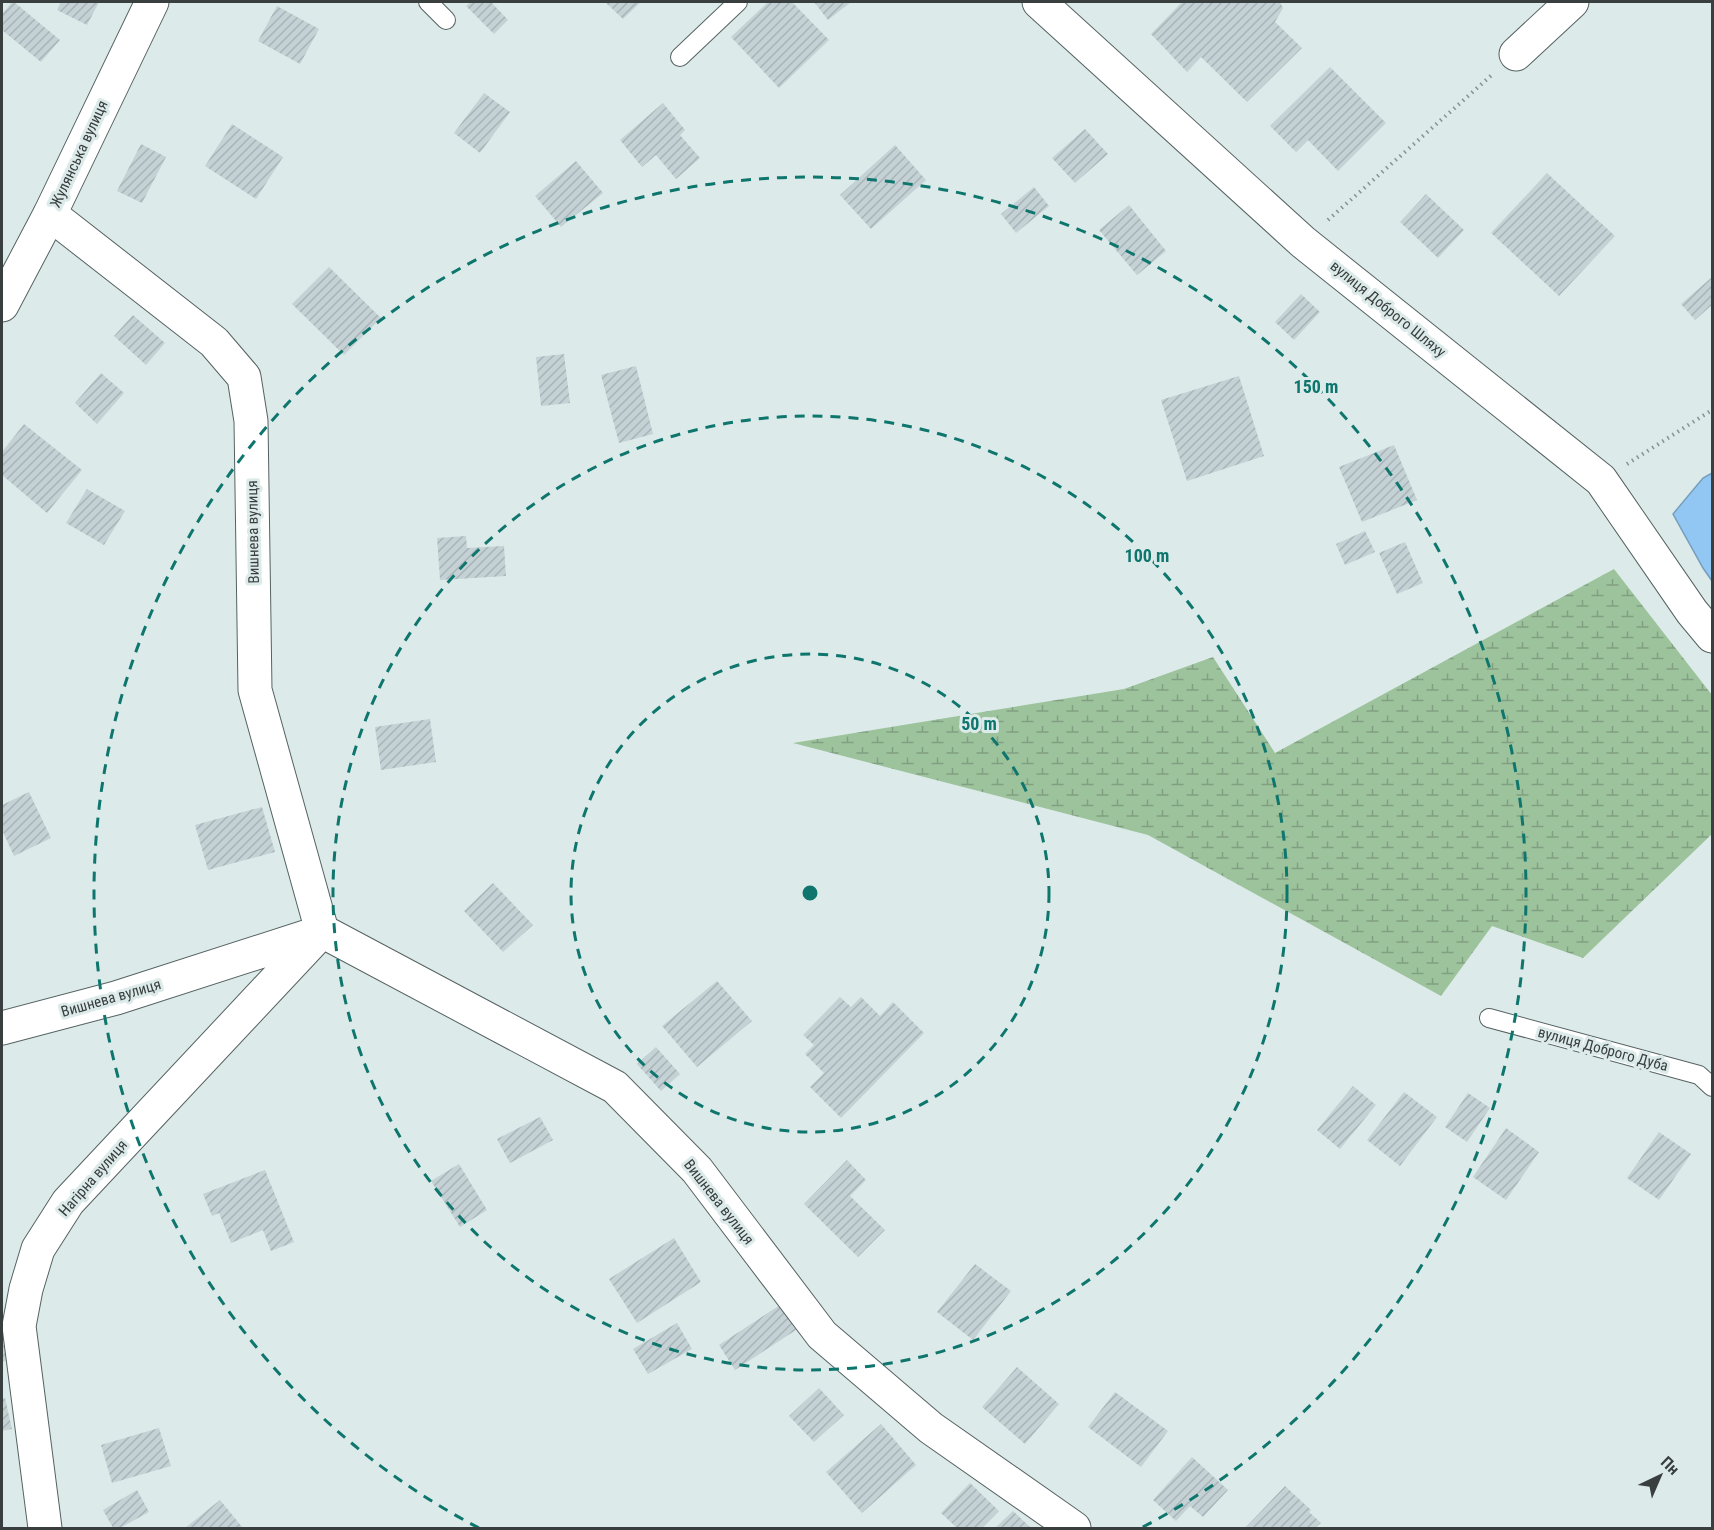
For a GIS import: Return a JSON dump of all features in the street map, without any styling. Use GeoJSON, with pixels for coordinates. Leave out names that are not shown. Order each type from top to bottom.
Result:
{"type":"FeatureCollection","features":[{"type":"Feature","properties":{"kind":"street","name":"Жулянська вулиця"},"geometry":{"type":"LineString","coordinates":[[2,305],[50,214],[152,2]]}},
{"type":"Feature","properties":{"kind":"street","name":"вулиця Доброго Шляху"},"geometry":{"type":"LineString","coordinates":[[1039,2],[1303,242],[1601,480],[1692,612],[1713,636]]}},
{"type":"Feature","properties":{"kind":"street"},"geometry":{"type":"LineString","coordinates":[[1516,54],[1572,2]]}},
{"type":"Feature","properties":{"kind":"street","name":"Вишнева вулиця"},"geometry":{"type":"LineString","coordinates":[[50,214],[214,342],[244,377],[251,421],[255,690],[322,931]]}},
{"type":"Feature","properties":{"kind":"street","name":"Вишнева вулиця"},"geometry":{"type":"LineString","coordinates":[[2,1028],[116,998],[322,931],[615,1088],[697,1170],[822,1335],[932,1428],[1074,1528]]}},
{"type":"Feature","properties":{"kind":"street","name":"Нагірна вулиця"},"geometry":{"type":"LineString","coordinates":[[45,1528],[19,1326],[26,1289],[38,1249],[68,1202],[322,931]]}},
{"type":"Feature","properties":{"kind":"lane"},"geometry":{"type":"LineString","coordinates":[[428,2],[446,20]]}},
{"type":"Feature","properties":{"kind":"lane"},"geometry":{"type":"LineString","coordinates":[[680,57],[738,2]]}},
{"type":"Feature","properties":{"kind":"lane","name":"вулиця Доброго Дуба"},"geometry":{"type":"LineString","coordinates":[[1489,1018],[1699,1075],[1713,1087]]}},
{"type":"Feature","properties":{"kind":"path"},"geometry":{"type":"LineString","coordinates":[[1303,242],[1516,54]]}},
{"type":"Feature","properties":{"kind":"path"},"geometry":{"type":"LineString","coordinates":[[1601,480],[1713,410]]}},
{"type":"Feature","properties":{"kind":"green space"},"geometry":{"type":"Polygon","coordinates":[[[1614,569],[1712,695],[1712,834],[1583,958],[1492,926],[1441,996],[1148,835],[793,743],[1124,689],[1213,657],[1275,753],[1614,569]]]}},
{"type":"Feature","properties":{"kind":"water"},"geometry":{"type":"Polygon","coordinates":[[[1712,473],[1712,581],[1673,514],[1703,478],[1712,473]]]}},
{"type":"Feature","properties":{"kind":"building"},"geometry":{"type":"Polygon","coordinates":[[[12,2],[60,40],[41,62],[2,30],[2,14],[12,2]]]}},
{"type":"Feature","properties":{"kind":"building"},"geometry":{"type":"Polygon","coordinates":[[[61,2],[99,2],[87,25],[57,10],[61,2]]]}},
{"type":"Feature","properties":{"kind":"building"},"geometry":{"type":"Polygon","coordinates":[[[471,2],[491,2],[508,20],[494,34],[466,6],[471,2]]]}},
{"type":"Feature","properties":{"kind":"building"},"geometry":{"type":"Polygon","coordinates":[[[605,2],[641,2],[623,19],[605,2]]]}},
{"type":"Feature","properties":{"kind":"building"},"geometry":{"type":"Polygon","coordinates":[[[768,2],[792,2],[829,40],[779,88],[731,37],[768,2]]]}},
{"type":"Feature","properties":{"kind":"building"},"geometry":{"type":"Polygon","coordinates":[[[814,2],[851,2],[828,20],[814,2]]]}},
{"type":"Feature","properties":{"kind":"building"},"geometry":{"type":"Polygon","coordinates":[[[1182,2],[1280,2],[1283,8],[1275,22],[1302,48],[1247,102],[1201,57],[1187,72],[1151,34],[1182,2]]]}},
{"type":"Feature","properties":{"kind":"building"},"geometry":{"type":"Polygon","coordinates":[[[277,6],[319,29],[300,64],[258,41],[277,6]]]}},
{"type":"Feature","properties":{"kind":"building"},"geometry":{"type":"Polygon","coordinates":[[[1330,67],[1386,123],[1338,171],[1308,140],[1296,152],[1270,126],[1330,67]]]}},
{"type":"Feature","properties":{"kind":"building"},"geometry":{"type":"Polygon","coordinates":[[[484,93],[510,112],[480,153],[454,133],[484,93]]]}},
{"type":"Feature","properties":{"kind":"building"},"geometry":{"type":"Polygon","coordinates":[[[663,103],[685,130],[680,135],[700,158],[676,179],[656,155],[642,167],[620,140],[663,103]]]}},
{"type":"Feature","properties":{"kind":"building"},"geometry":{"type":"Polygon","coordinates":[[[232,124],[283,157],[256,199],[205,166],[232,124]]]}},
{"type":"Feature","properties":{"kind":"building"},"geometry":{"type":"Polygon","coordinates":[[[1085,129],[1108,154],[1075,183],[1052,158],[1085,129]]]}},
{"type":"Feature","properties":{"kind":"building"},"geometry":{"type":"Polygon","coordinates":[[[141,144],[166,157],[142,203],[117,191],[141,144]]]}},
{"type":"Feature","properties":{"kind":"building"},"geometry":{"type":"Polygon","coordinates":[[[895,145],[926,180],[871,229],[840,195],[895,145]]]}},
{"type":"Feature","properties":{"kind":"building"},"geometry":{"type":"Polygon","coordinates":[[[576,161],[603,193],[561,227],[535,196],[576,161]]]}},
{"type":"Feature","properties":{"kind":"building"},"geometry":{"type":"Polygon","coordinates":[[[1547,173],[1615,236],[1559,296],[1491,233],[1547,173]]]}},
{"type":"Feature","properties":{"kind":"building"},"geometry":{"type":"Polygon","coordinates":[[[1034,187],[1049,206],[1016,233],[1001,214],[1034,187]]]}},
{"type":"Feature","properties":{"kind":"building"},"geometry":{"type":"Polygon","coordinates":[[[1426,194],[1464,230],[1438,258],[1400,222],[1426,194]]]}},
{"type":"Feature","properties":{"kind":"building"},"geometry":{"type":"Polygon","coordinates":[[[1129,205],[1166,251],[1137,275],[1099,230],[1129,205]]]}},
{"type":"Feature","properties":{"kind":"building"},"geometry":{"type":"Polygon","coordinates":[[[329,267],[381,318],[344,355],[292,304],[329,267]]]}},
{"type":"Feature","properties":{"kind":"building"},"geometry":{"type":"Polygon","coordinates":[[[1712,277],[1712,305],[1695,320],[1681,304],[1712,277]]]}},
{"type":"Feature","properties":{"kind":"building"},"geometry":{"type":"Polygon","coordinates":[[[1301,294],[1320,312],[1294,340],[1275,322],[1301,294]]]}},
{"type":"Feature","properties":{"kind":"building"},"geometry":{"type":"Polygon","coordinates":[[[133,315],[165,343],[146,365],[114,336],[133,315]]]}},
{"type":"Feature","properties":{"kind":"building"},"geometry":{"type":"Polygon","coordinates":[[[564,354],[570,403],[541,406],[536,357],[564,354]]]}},
{"type":"Feature","properties":{"kind":"building"},"geometry":{"type":"Polygon","coordinates":[[[636,366],[653,434],[619,443],[601,375],[636,366]]]}},
{"type":"Feature","properties":{"kind":"building"},"geometry":{"type":"Polygon","coordinates":[[[101,373],[124,393],[97,424],[75,403],[101,373]]]}},
{"type":"Feature","properties":{"kind":"building"},"geometry":{"type":"Polygon","coordinates":[[[1239,376],[1264,456],[1187,481],[1161,400],[1239,376]]]}},
{"type":"Feature","properties":{"kind":"building"},"geometry":{"type":"Polygon","coordinates":[[[24,424],[82,470],[47,513],[2,475],[2,452],[24,424]]]}},
{"type":"Feature","properties":{"kind":"building"},"geometry":{"type":"Polygon","coordinates":[[[1394,445],[1417,500],[1362,522],[1339,467],[1394,445]]]}},
{"type":"Feature","properties":{"kind":"building"},"geometry":{"type":"Polygon","coordinates":[[[87,489],[125,511],[104,545],[66,523],[87,489]]]}},
{"type":"Feature","properties":{"kind":"building"},"geometry":{"type":"Polygon","coordinates":[[[1365,531],[1375,552],[1345,565],[1336,544],[1365,531]]]}},
{"type":"Feature","properties":{"kind":"building"},"geometry":{"type":"Polygon","coordinates":[[[466,536],[467,548],[504,546],[506,576],[440,580],[437,538],[466,536]]]}},
{"type":"Feature","properties":{"kind":"building"},"geometry":{"type":"Polygon","coordinates":[[[1405,542],[1423,583],[1397,594],[1379,553],[1405,542]]]}},
{"type":"Feature","properties":{"kind":"building"},"geometry":{"type":"Polygon","coordinates":[[[430,719],[436,762],[381,770],[375,727],[430,719]]]}},
{"type":"Feature","properties":{"kind":"building"},"geometry":{"type":"Polygon","coordinates":[[[29,792],[51,838],[14,856],[2,830],[2,805],[29,792]]]}},
{"type":"Feature","properties":{"kind":"building"},"geometry":{"type":"Polygon","coordinates":[[[262,807],[275,852],[208,870],[195,825],[262,807]]]}},
{"type":"Feature","properties":{"kind":"building"},"geometry":{"type":"Polygon","coordinates":[[[493,883],[533,925],[503,952],[464,911],[493,883]]]}},
{"type":"Feature","properties":{"kind":"building"},"geometry":{"type":"Polygon","coordinates":[[[717,981],[752,1021],[697,1067],[662,1026],[717,981]]]}},
{"type":"Feature","properties":{"kind":"building"},"geometry":{"type":"Polygon","coordinates":[[[840,997],[851,1007],[861,997],[880,1016],[893,1002],[924,1033],[841,1118],[810,1087],[824,1073],[805,1054],[814,1045],[803,1035],[840,997]]]}},
{"type":"Feature","properties":{"kind":"building"},"geometry":{"type":"Polygon","coordinates":[[[656,1047],[680,1074],[661,1091],[637,1064],[656,1047]]]}},
{"type":"Feature","properties":{"kind":"building"},"geometry":{"type":"Polygon","coordinates":[[[1353,1086],[1376,1105],[1340,1149],[1317,1130],[1353,1086]]]}},
{"type":"Feature","properties":{"kind":"building"},"geometry":{"type":"Polygon","coordinates":[[[1404,1092],[1437,1117],[1400,1166],[1367,1140],[1404,1092]]]}},
{"type":"Feature","properties":{"kind":"building"},"geometry":{"type":"Polygon","coordinates":[[[1468,1093],[1490,1108],[1467,1142],[1445,1127],[1468,1093]]]}},
{"type":"Feature","properties":{"kind":"building"},"geometry":{"type":"Polygon","coordinates":[[[540,1117],[553,1140],[510,1163],[497,1139],[540,1117]]]}},
{"type":"Feature","properties":{"kind":"building"},"geometry":{"type":"Polygon","coordinates":[[[1506,1128],[1539,1152],[1506,1200],[1473,1177],[1506,1128]]]}},
{"type":"Feature","properties":{"kind":"building"},"geometry":{"type":"Polygon","coordinates":[[[1659,1132],[1691,1154],[1659,1200],[1627,1178],[1659,1132]]]}},
{"type":"Feature","properties":{"kind":"building"},"geometry":{"type":"Polygon","coordinates":[[[847,1160],[866,1180],[850,1196],[885,1230],[858,1257],[804,1204],[847,1160]]]}},
{"type":"Feature","properties":{"kind":"building"},"geometry":{"type":"Polygon","coordinates":[[[459,1164],[487,1210],[460,1227],[431,1181],[459,1164]]]}},
{"type":"Feature","properties":{"kind":"building"},"geometry":{"type":"Polygon","coordinates":[[[265,1170],[294,1242],[271,1251],[263,1230],[231,1243],[219,1213],[212,1216],[203,1194],[265,1170]]]}},
{"type":"Feature","properties":{"kind":"building"},"geometry":{"type":"Polygon","coordinates":[[[674,1238],[701,1282],[637,1323],[609,1279],[674,1238]]]}},
{"type":"Feature","properties":{"kind":"building"},"geometry":{"type":"Polygon","coordinates":[[[975,1264],[1011,1291],[973,1340],[937,1312],[975,1264]]]}},
{"type":"Feature","properties":{"kind":"building"},"geometry":{"type":"Polygon","coordinates":[[[780,1305],[796,1330],[735,1370],[719,1345],[780,1305]]]}},
{"type":"Feature","properties":{"kind":"building"},"geometry":{"type":"Polygon","coordinates":[[[677,1323],[692,1349],[648,1374],[633,1349],[677,1323]]]}},
{"type":"Feature","properties":{"kind":"building"},"geometry":{"type":"Polygon","coordinates":[[[2,1327],[9,1360],[2,1362],[2,1327]]]}},
{"type":"Feature","properties":{"kind":"building"},"geometry":{"type":"Polygon","coordinates":[[[1017,1367],[1059,1404],[1025,1444],[982,1407],[1017,1367]]]}},
{"type":"Feature","properties":{"kind":"building"},"geometry":{"type":"Polygon","coordinates":[[[819,1388],[844,1415],[814,1442],[789,1416],[819,1388]]]}},
{"type":"Feature","properties":{"kind":"building"},"geometry":{"type":"Polygon","coordinates":[[[1115,1392],[1168,1431],[1141,1467],[1088,1427],[1115,1392]]]}},
{"type":"Feature","properties":{"kind":"building"},"geometry":{"type":"Polygon","coordinates":[[[5,1398],[12,1429],[2,1431],[2,1399],[5,1398]]]}},
{"type":"Feature","properties":{"kind":"building"},"geometry":{"type":"Polygon","coordinates":[[[881,1424],[916,1465],[862,1513],[826,1472],[881,1424]]]}},
{"type":"Feature","properties":{"kind":"building"},"geometry":{"type":"Polygon","coordinates":[[[159,1428],[171,1466],[112,1483],[101,1445],[159,1428]]]}},
{"type":"Feature","properties":{"kind":"building"},"geometry":{"type":"Polygon","coordinates":[[[1192,1457],[1228,1490],[1203,1517],[1190,1506],[1176,1521],[1153,1500],[1192,1457]]]}},
{"type":"Feature","properties":{"kind":"building"},"geometry":{"type":"Polygon","coordinates":[[[970,1483],[999,1511],[982,1528],[957,1528],[941,1513],[970,1483]]]}},
{"type":"Feature","properties":{"kind":"building"},"geometry":{"type":"Polygon","coordinates":[[[1285,1486],[1311,1510],[1309,1512],[1321,1523],[1315,1528],[1245,1528],[1285,1486]]]}},
{"type":"Feature","properties":{"kind":"building"},"geometry":{"type":"Polygon","coordinates":[[[137,1490],[149,1512],[120,1528],[113,1528],[103,1510],[137,1490]]]}},
{"type":"Feature","properties":{"kind":"building"},"geometry":{"type":"Polygon","coordinates":[[[220,1500],[243,1528],[185,1528],[220,1500]]]}},
{"type":"Feature","properties":{"kind":"building"},"geometry":{"type":"Polygon","coordinates":[[[1013,1511],[1031,1528],[995,1528],[1013,1511]]]}}]}
